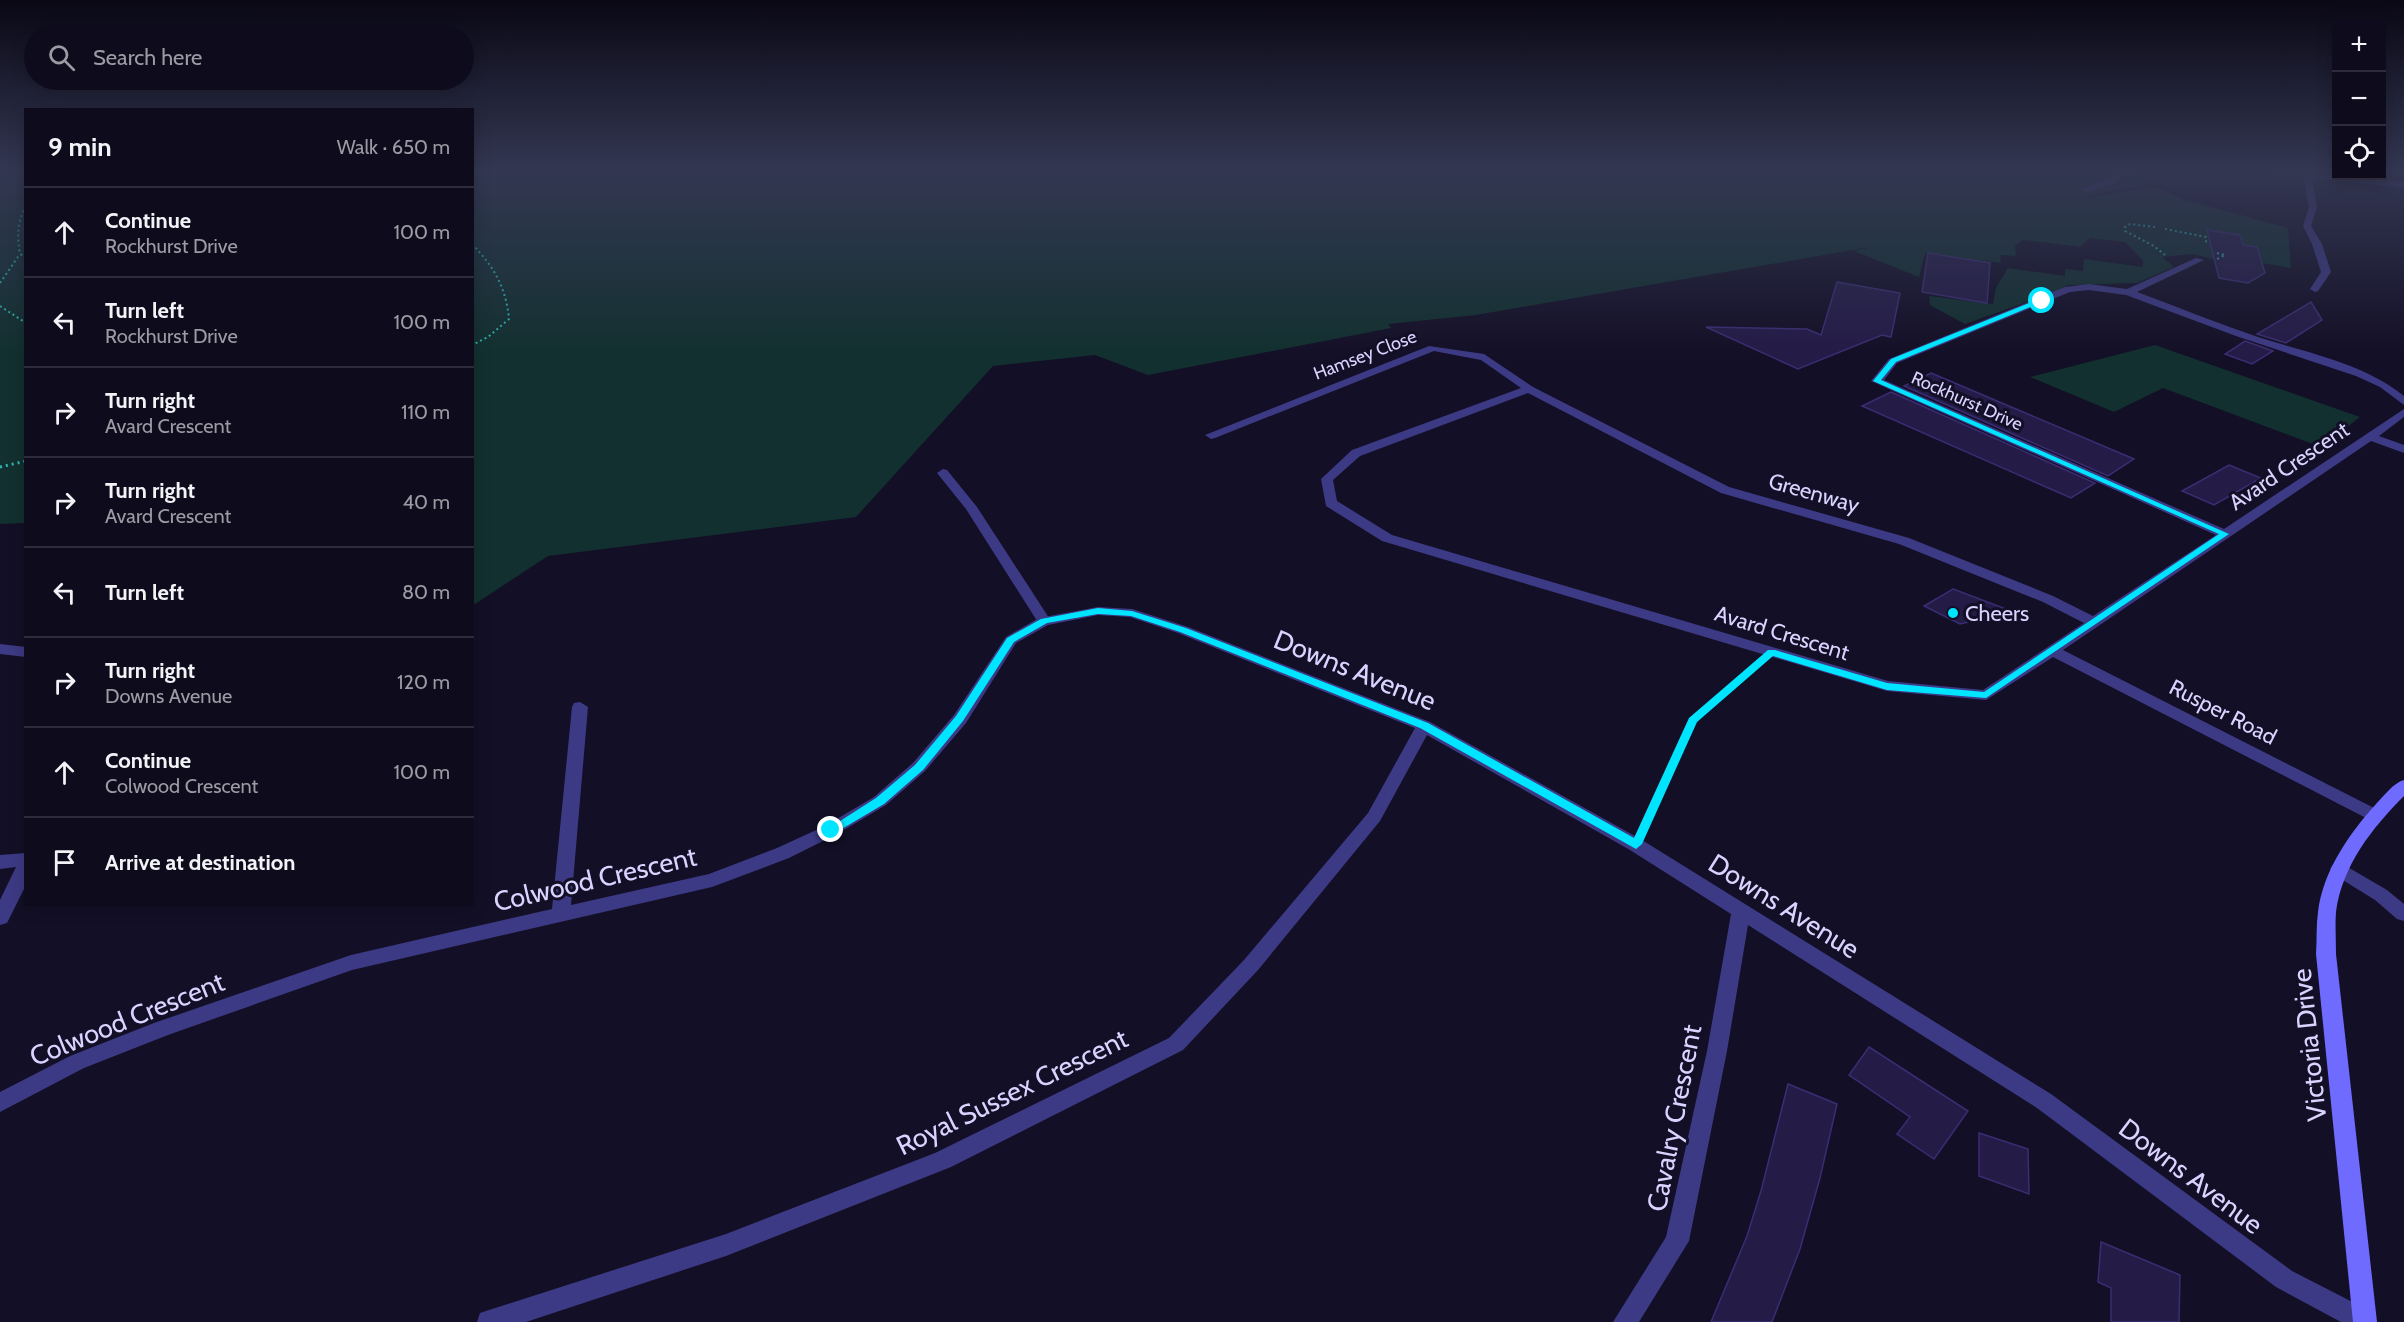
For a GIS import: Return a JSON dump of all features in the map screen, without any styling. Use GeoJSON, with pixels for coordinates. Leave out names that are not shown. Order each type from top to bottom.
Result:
{"type":"FeatureCollection","features":[{"type":"Feature","properties":{"kind":"street"},"geometry":{"type":"LineString","coordinates":[[2311,233],[2326,272],[2315,288]]}},
{"type":"Feature","properties":{"kind":"street"},"geometry":{"type":"LineString","coordinates":[[2128,292],[2199,260]]}},
{"type":"Feature","properties":{"kind":"street","name":"Rockhurst Drive"},"geometry":{"type":"LineString","coordinates":[[2128,292],[2089,287],[2068,289],[1893,361],[1877,381],[2225,534]]}},
{"type":"Feature","properties":{"kind":"street"},"geometry":{"type":"LineString","coordinates":[[2128,292],[2240,334],[2360,374],[2384,386],[2404,402]]}},
{"type":"Feature","properties":{"kind":"street","name":"Hamsey Close"},"geometry":{"type":"LineString","coordinates":[[1211,435],[1433,348],[1484,357],[1529,389]]}},
{"type":"Feature","properties":{"kind":"street","name":"Avard Crescent"},"geometry":{"type":"LineString","coordinates":[[1529,389],[1356,453],[1327,479],[1331,503],[1387,537],[1887,687],[1986,695],[2404,412]]}},
{"type":"Feature","properties":{"kind":"street","name":"Greenway"},"geometry":{"type":"LineString","coordinates":[[1529,389],[1725,490],[1904,541],[2048,599],[2094,622]]}},
{"type":"Feature","properties":{"kind":"street"},"geometry":{"type":"LineString","coordinates":[[2370,437],[2404,449]]}},
{"type":"Feature","properties":{"kind":"street"},"geometry":{"type":"LineString","coordinates":[[943,473],[971,507],[1044,621]]}},
{"type":"Feature","properties":{"kind":"street","name":"Colwood Crescent"},"geometry":{"type":"LineString","coordinates":[[0,1103],[77,1062],[161,1029],[351,963],[712,880],[793,848],[831,830],[880,801],[919,767],[960,718],[1011,640],[1044,621],[1098,611],[1132,613]]}},
{"type":"Feature","properties":{"kind":"street","name":"Downs Avenue"},"geometry":{"type":"LineString","coordinates":[[1132,613],[1183,630],[1424,726],[1636,844],[2044,1101],[2284,1279],[2366,1322]]}},
{"type":"Feature","properties":{"kind":"street"},"geometry":{"type":"LineString","coordinates":[[0,649],[24,652]]}},
{"type":"Feature","properties":{"kind":"street","name":"Rusper Road"},"geometry":{"type":"LineString","coordinates":[[2051,650],[2374,815]]}},
{"type":"Feature","properties":{"kind":"street"},"geometry":{"type":"LineString","coordinates":[[561,916],[579,707]]}},
{"type":"Feature","properties":{"kind":"street","name":"Royal Sussex Crescent"},"geometry":{"type":"LineString","coordinates":[[489,1322],[726,1245],[943,1160],[1176,1044],[1251,965],[1374,817],[1424,726]]}},
{"type":"Feature","properties":{"kind":"street","name":"Victoria Drive"},"geometry":{"type":"LineString","coordinates":[[2366,1322],[2326,954],[2328,908],[2339,868],[2374,815],[2404,786]]}},
{"type":"Feature","properties":{"kind":"street"},"geometry":{"type":"LineString","coordinates":[[0,862],[24,860]]}},
{"type":"Feature","properties":{"kind":"street"},"geometry":{"type":"LineString","coordinates":[[2339,868],[2381,895],[2404,914]]}},
{"type":"Feature","properties":{"kind":"street"},"geometry":{"type":"LineString","coordinates":[[0,918],[24,870]]}},
{"type":"Feature","properties":{"kind":"street","name":"Cavalry Crescent"},"geometry":{"type":"LineString","coordinates":[[1625,1322],[1677,1241],[1717,1051],[1741,911]]}},
{"type":"Feature","properties":{"kind":"path"},"geometry":{"type":"LineString","coordinates":[[0,283],[20,254],[16,233]]}},
{"type":"Feature","properties":{"kind":"path"},"geometry":{"type":"LineString","coordinates":[[2129,233],[2154,246],[2182,269]]}},
{"type":"Feature","properties":{"kind":"path"},"geometry":{"type":"LineString","coordinates":[[2183,233],[2205,237],[2206,245]]}},
{"type":"Feature","properties":{"kind":"path"},"geometry":{"type":"LineString","coordinates":[[474,246],[493,267],[503,283],[508,298],[509,319],[488,337],[474,344]]}},
{"type":"Feature","properties":{"kind":"path"},"geometry":{"type":"LineString","coordinates":[[20,254],[24,256]]}},
{"type":"Feature","properties":{"kind":"path"},"geometry":{"type":"LineString","coordinates":[[0,306],[24,322]]}},
{"type":"Feature","properties":{"kind":"path"},"geometry":{"type":"LineString","coordinates":[[0,466],[24,461]]}},
{"type":"Feature","properties":{"kind":"path"},"geometry":{"type":"LineString","coordinates":[[1636,844],[1693,720],[1772,652]]}},
{"type":"Feature","properties":{"kind":"green space"},"geometry":{"type":"Polygon","coordinates":[[[0,233],[24,233],[24,523],[0,524],[0,233]]]}},
{"type":"Feature","properties":{"kind":"green space"},"geometry":{"type":"Polygon","coordinates":[[[474,233],[2288,233],[2291,268],[2239,259],[2231,263],[2192,254],[2162,257],[2174,267],[2137,283],[2069,285],[1965,324],[1930,305],[1929,296],[1993,304],[1996,288],[2008,268],[2065,276],[2065,269],[2083,271],[2084,259],[2143,267],[2143,261],[2125,242],[2090,238],[2080,247],[2023,240],[2015,246],[2016,256],[2000,255],[2001,263],[1925,253],[1919,277],[1854,251],[1870,247],[1476,315],[1388,324],[1391,328],[1148,375],[1095,355],[993,366],[856,517],[548,556],[475,604],[474,233]]]}},
{"type":"Feature","properties":{"kind":"green space"},"geometry":{"type":"Polygon","coordinates":[[[2155,345],[2360,417],[2321,447],[2163,388],[2114,412],[2030,377],[2155,345]]]}},
{"type":"Feature","properties":{"kind":"building"},"geometry":{"type":"Polygon","coordinates":[[[2208,233],[2240,235],[2243,245],[2257,247],[2265,273],[2248,283],[2219,278],[2208,233]]]}},
{"type":"Feature","properties":{"kind":"building"},"geometry":{"type":"Polygon","coordinates":[[[1928,253],[1990,263],[1987,303],[1922,292],[1928,253]]]}},
{"type":"Feature","properties":{"kind":"building"},"geometry":{"type":"Polygon","coordinates":[[[1837,282],[1900,293],[1891,337],[1882,335],[1798,369],[1706,327],[1807,329],[1821,335],[1837,282]]]}},
{"type":"Feature","properties":{"kind":"building"},"geometry":{"type":"Polygon","coordinates":[[[2311,302],[2322,320],[2286,343],[2257,334],[2311,302]]]}},
{"type":"Feature","properties":{"kind":"building"},"geometry":{"type":"Polygon","coordinates":[[[2245,341],[2273,351],[2252,364],[2225,354],[2245,341]]]}},
{"type":"Feature","properties":{"kind":"building"},"geometry":{"type":"Polygon","coordinates":[[[1931,373],[2134,459],[2108,476],[1904,386],[1931,373]]]}},
{"type":"Feature","properties":{"kind":"building"},"geometry":{"type":"Polygon","coordinates":[[[1891,392],[2095,483],[2071,498],[1862,406],[1891,392]]]}},
{"type":"Feature","properties":{"kind":"building"},"geometry":{"type":"Polygon","coordinates":[[[2229,465],[2261,478],[2214,505],[2182,491],[2229,465]]]}},
{"type":"Feature","properties":{"kind":"building"},"geometry":{"type":"Polygon","coordinates":[[[1953,589],[2014,612],[1960,624],[1924,606],[1953,589]]]}},
{"type":"Feature","properties":{"kind":"building"},"geometry":{"type":"Polygon","coordinates":[[[1869,1047],[1968,1111],[1934,1159],[1897,1134],[1910,1117],[1849,1075],[1869,1047]]]}},
{"type":"Feature","properties":{"kind":"building"},"geometry":{"type":"Polygon","coordinates":[[[1788,1084],[1837,1104],[1820,1178],[1800,1249],[1772,1322],[1711,1322],[1747,1236],[1788,1084]]]}},
{"type":"Feature","properties":{"kind":"building"},"geometry":{"type":"Polygon","coordinates":[[[1979,1133],[2028,1149],[2029,1194],[1979,1176],[1979,1133]]]}},
{"type":"Feature","properties":{"kind":"building"},"geometry":{"type":"Polygon","coordinates":[[[2101,1242],[2180,1275],[2179,1322],[2111,1322],[2111,1288],[2098,1282],[2101,1242]]]}},
{"type":"Feature","properties":{"kind":"place","name":"Cheers"},"geometry":{"type":"Point","coordinates":[1953,613]}},
{"type":"Feature","properties":{"kind":"route"},"geometry":{"type":"LineString","coordinates":[[831,830],[880,801],[919,767],[960,718],[1011,640],[1044,621],[1098,611],[1132,613],[1183,630],[1424,726],[1636,844],[1693,720],[1772,652],[1887,687],[1986,695],[2225,534],[1877,381],[1893,361],[2042,301]]}}]}
